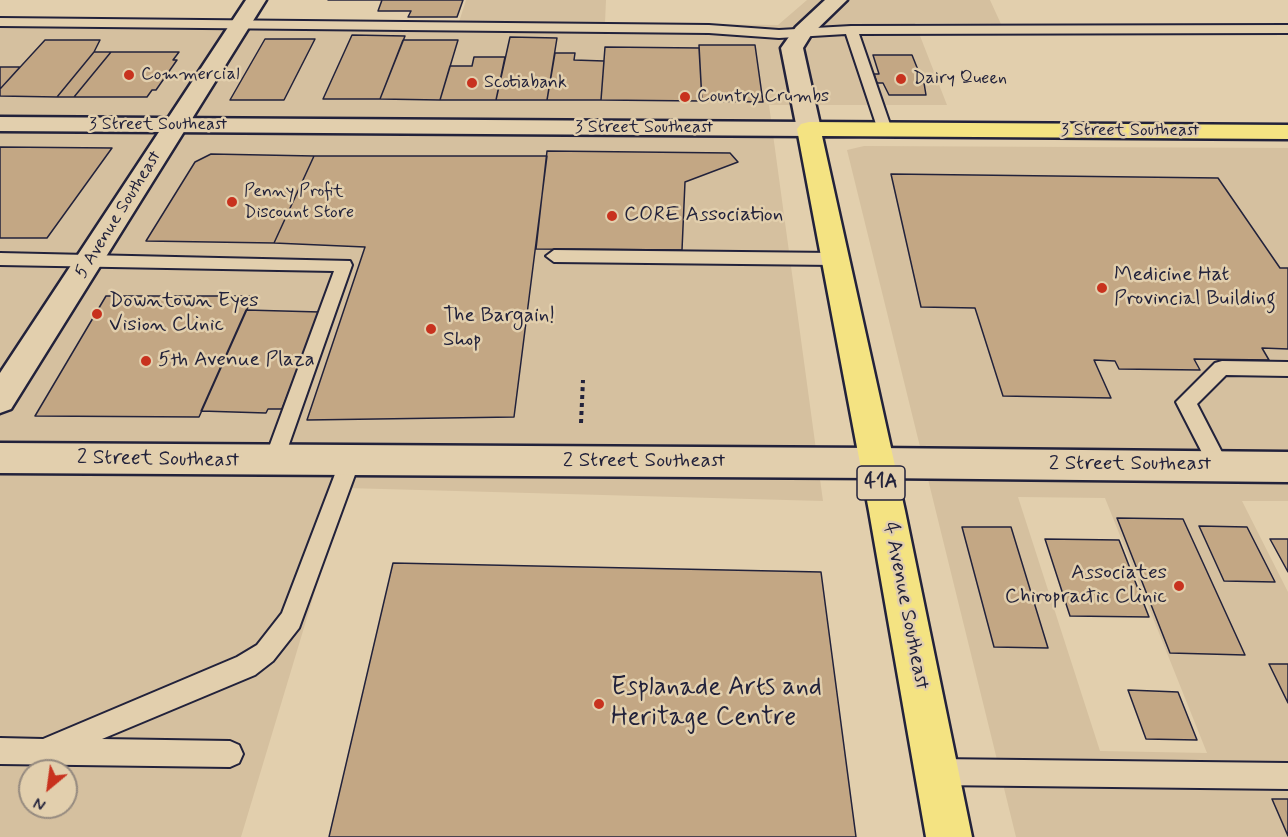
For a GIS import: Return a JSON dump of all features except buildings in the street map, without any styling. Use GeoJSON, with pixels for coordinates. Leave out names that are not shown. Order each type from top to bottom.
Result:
{"type":"FeatureCollection","features":[{"type":"Feature","properties":{"kind":"main road","name":"3 Street Southeast"},"geometry":{"type":"LineString","coordinates":[[809,129],[1288,132]]}},
{"type":"Feature","properties":{"kind":"main road","name":"4 Avenue Southeast"},"geometry":{"type":"LineString","coordinates":[[809,129],[877,463],[949,837]]}},
{"type":"Feature","properties":{"kind":"street","name":"5 Avenue Southeast"},"geometry":{"type":"LineString","coordinates":[[0,400],[256,0]]}},
{"type":"Feature","properties":{"kind":"street"},"geometry":{"type":"LineString","coordinates":[[809,129],[792,48],[803,31],[837,0]]}},
{"type":"Feature","properties":{"kind":"street","name":"3 Street Southeast"},"geometry":{"type":"LineString","coordinates":[[0,124],[809,129]]}},
{"type":"Feature","properties":{"kind":"street","name":"2 Street Southeast"},"geometry":{"type":"LineString","coordinates":[[0,458],[1288,467]]}},
{"type":"Feature","properties":{"kind":"lane"},"geometry":{"type":"LineString","coordinates":[[0,22],[239,27],[709,29],[779,34],[851,30],[1288,29]]}},
{"type":"Feature","properties":{"kind":"lane"},"geometry":{"type":"LineString","coordinates":[[851,30],[885,130]]}},
{"type":"Feature","properties":{"kind":"lane"},"geometry":{"type":"LineString","coordinates":[[554,256],[835,259]]}},
{"type":"Feature","properties":{"kind":"lane"},"geometry":{"type":"LineString","coordinates":[[0,259],[344,265],[274,461]]}},
{"type":"Feature","properties":{"kind":"lane"},"geometry":{"type":"LineString","coordinates":[[1219,466],[1186,402],[1222,368],[1288,369]]}},
{"type":"Feature","properties":{"kind":"lane"},"geometry":{"type":"LineString","coordinates":[[44,752],[246,666],[265,653],[291,620],[350,461]]}},
{"type":"Feature","properties":{"kind":"lane"},"geometry":{"type":"LineString","coordinates":[[0,751],[230,754]]}},
{"type":"Feature","properties":{"kind":"lane"},"geometry":{"type":"LineString","coordinates":[[936,772],[1288,776]]}},
{"type":"Feature","properties":{"kind":"path"},"geometry":{"type":"LineString","coordinates":[[581,423],[583,380]]}},
{"type":"Feature","properties":{"kind":"shaded area"},"geometry":{"type":"Polygon","coordinates":[[[466,0],[606,0],[605,23],[778,25],[807,0],[990,0],[1001,24],[915,23],[947,105],[769,105],[823,501],[346,488],[241,837],[0,837],[0,18],[459,22],[466,0]]]}},
{"type":"Feature","properties":{"kind":"shaded area"},"geometry":{"type":"Polygon","coordinates":[[[864,146],[1288,148],[1288,501],[1242,501],[1288,592],[1288,837],[1016,837],[847,150],[864,146]],[[1018,497],[1100,751],[1207,753],[1105,498],[1018,497]]]}},
{"type":"Feature","properties":{"kind":"place","name":"Commercial"},"geometry":{"type":"Point","coordinates":[129,75]}},
{"type":"Feature","properties":{"kind":"place","name":"Dairy Queen"},"geometry":{"type":"Point","coordinates":[901,79]}},
{"type":"Feature","properties":{"kind":"place","name":"Scotiabank"},"geometry":{"type":"Point","coordinates":[472,83]}},
{"type":"Feature","properties":{"kind":"place","name":"Country Crumbs"},"geometry":{"type":"Point","coordinates":[685,97]}},
{"type":"Feature","properties":{"kind":"place","name":"Penny Profit Discount Store"},"geometry":{"type":"Point","coordinates":[232,202]}},
{"type":"Feature","properties":{"kind":"place","name":"CORE Association"},"geometry":{"type":"Point","coordinates":[612,216]}},
{"type":"Feature","properties":{"kind":"place","name":"Medicine Hat Provincial Building"},"geometry":{"type":"Point","coordinates":[1102,288]}},
{"type":"Feature","properties":{"kind":"place","name":"Downtown Eyes Vision Clinic"},"geometry":{"type":"Point","coordinates":[97,314]}},
{"type":"Feature","properties":{"kind":"place","name":"The Bargain! Shop"},"geometry":{"type":"Point","coordinates":[431,329]}},
{"type":"Feature","properties":{"kind":"place","name":"5th Avenue Plaza"},"geometry":{"type":"Point","coordinates":[146,361]}},
{"type":"Feature","properties":{"kind":"place","name":"Associates Chiropractic Clinic"},"geometry":{"type":"Point","coordinates":[1179,586]}},
{"type":"Feature","properties":{"kind":"place","name":"Esplanade Arts and Heritage Centre"},"geometry":{"type":"Point","coordinates":[599,704]}}]}
